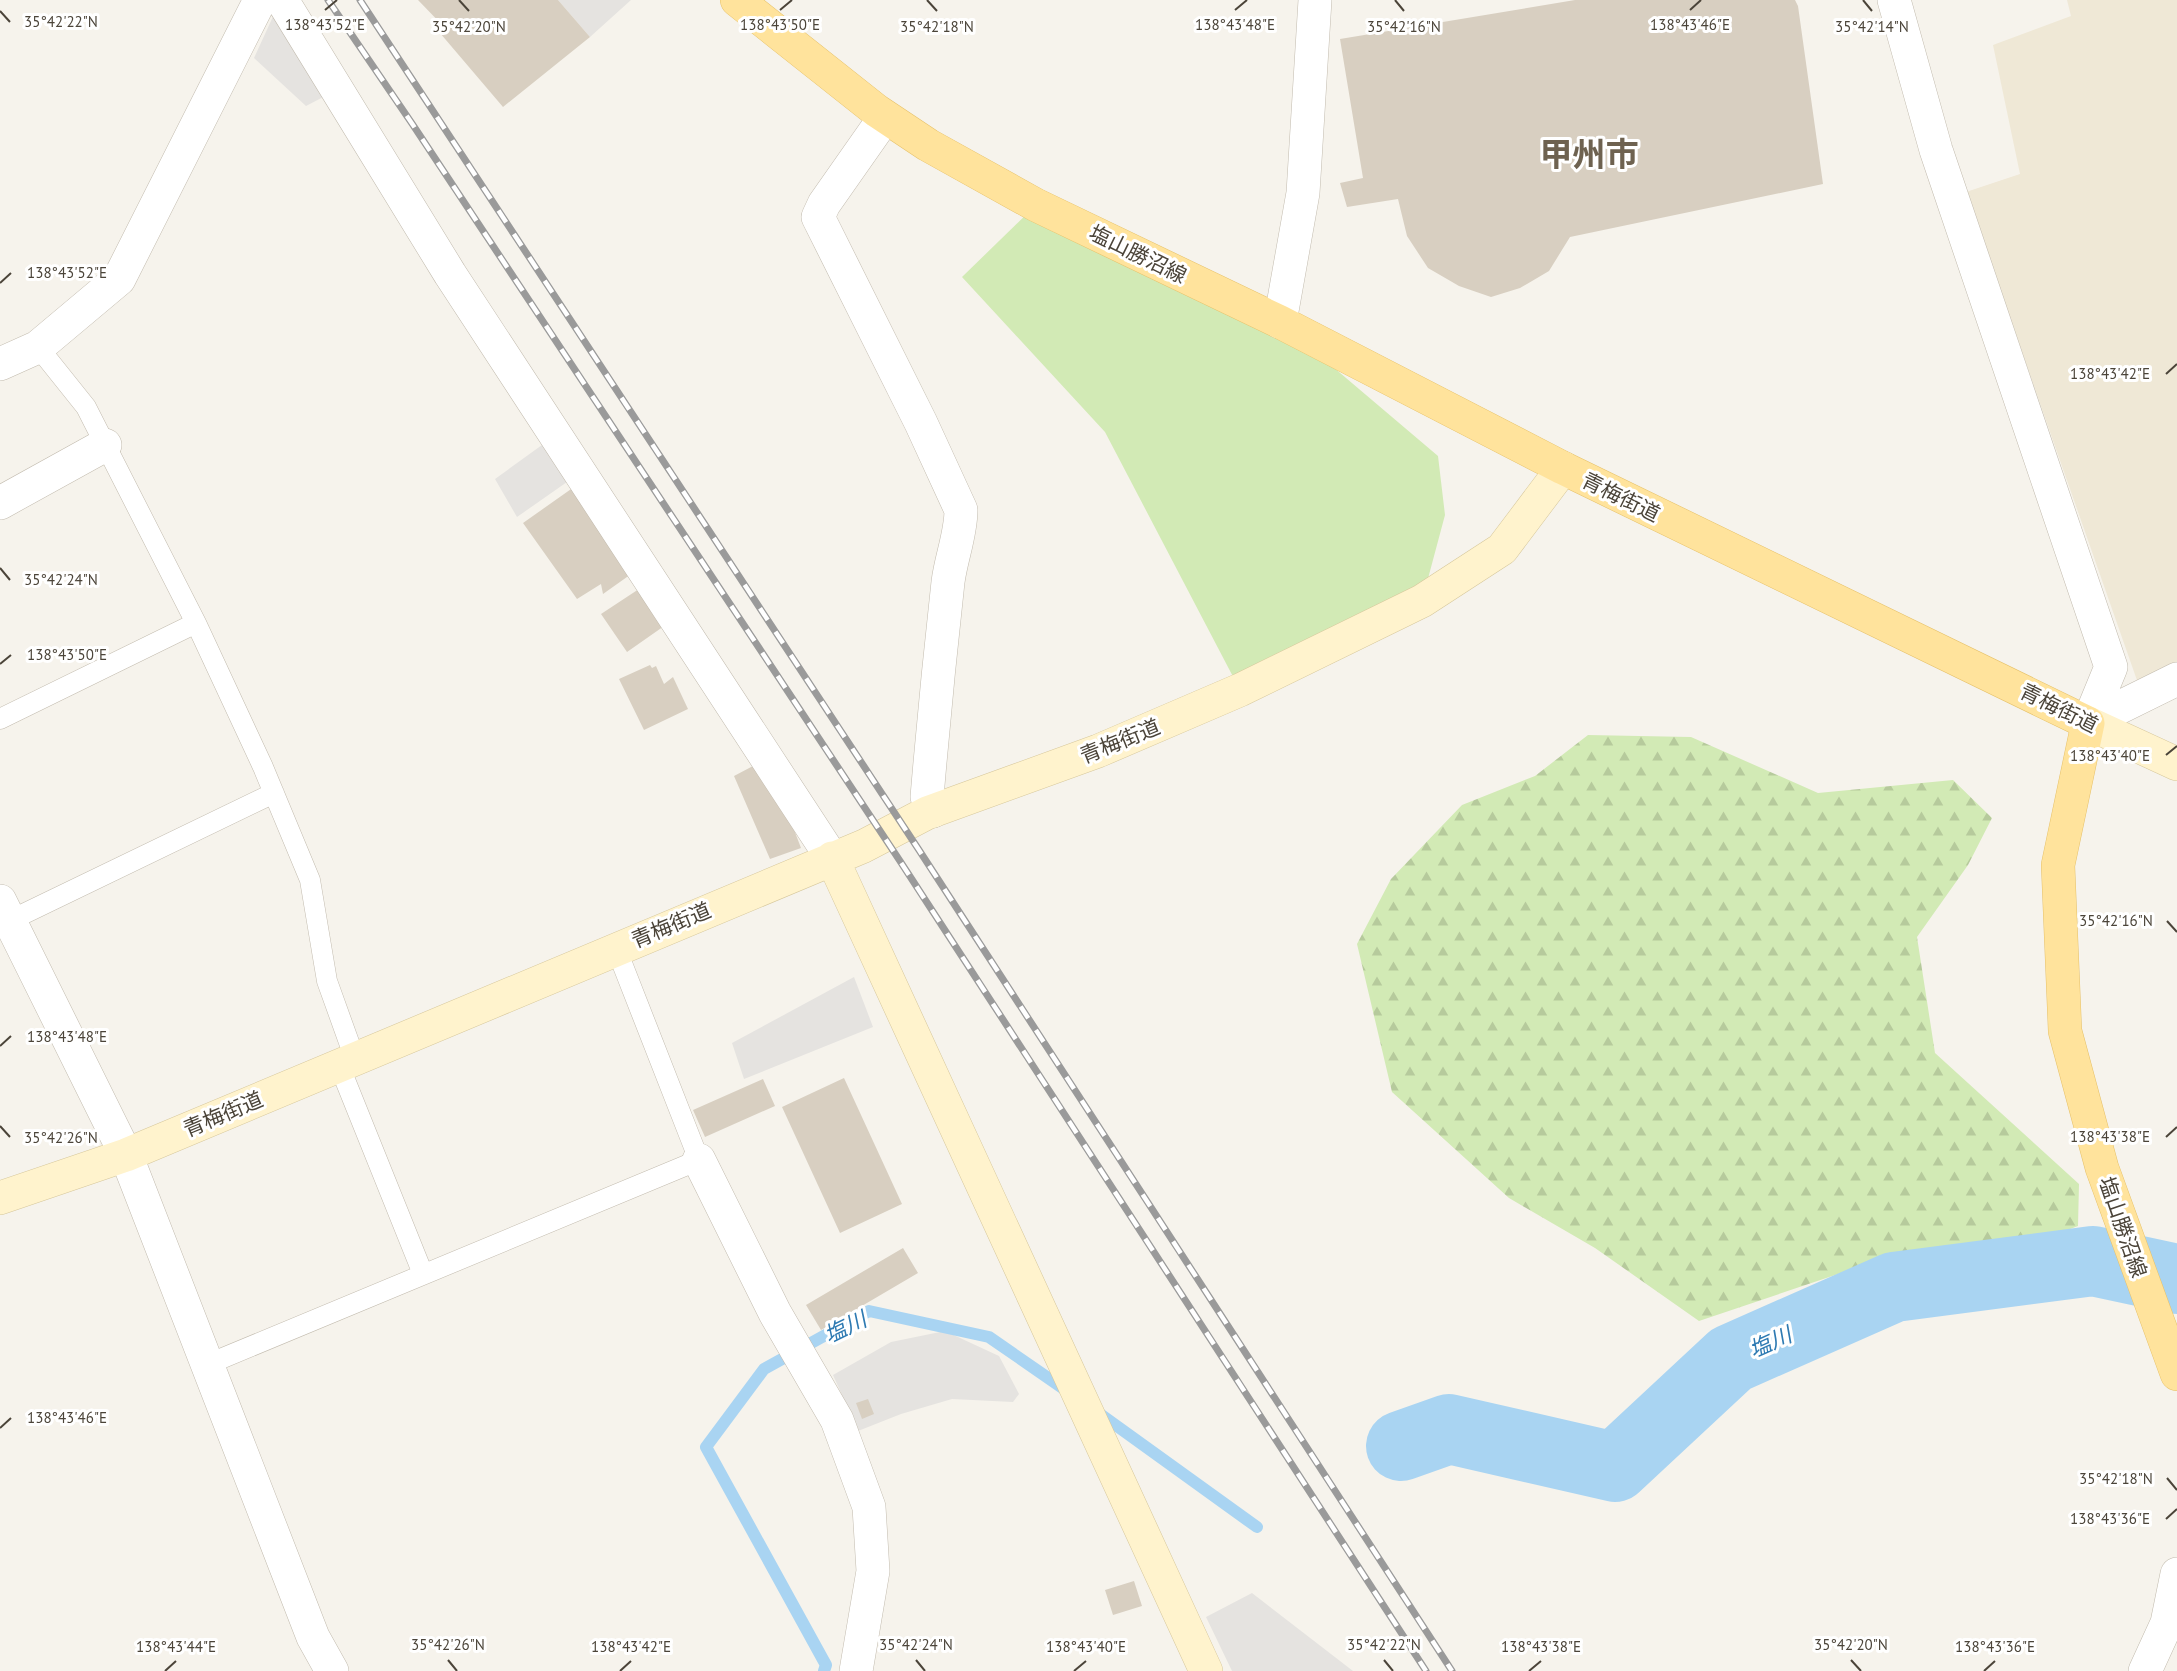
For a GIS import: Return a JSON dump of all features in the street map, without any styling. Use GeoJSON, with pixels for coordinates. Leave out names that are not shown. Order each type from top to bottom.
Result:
{"type":"FeatureCollection","features":[{"type":"Feature","properties":{"kind":"main road","name":"塩山勝沼線"},"geometry":{"type":"LineString","coordinates":[[737,0],[885,117],[928,145],[1036,205],[1280,322],[1563,468]]}},
{"type":"Feature","properties":{"kind":"main road","name":"青梅街道"},"geometry":{"type":"LineString","coordinates":[[1563,468],[2088,723]]}},
{"type":"Feature","properties":{"kind":"main road","name":"塩山勝沼線"},"geometry":{"type":"LineString","coordinates":[[2088,723],[2058,864],[2065,1031],[2102,1168],[2177,1374]]}},
{"type":"Feature","properties":{"kind":"street"},"geometry":{"type":"LineString","coordinates":[[0,364],[38,347],[120,279],[260,0]]}},
{"type":"Feature","properties":{"kind":"street"},"geometry":{"type":"LineString","coordinates":[[282,0],[450,274],[832,858],[1206,1671]]}},
{"type":"Feature","properties":{"kind":"street"},"geometry":{"type":"LineString","coordinates":[[1280,322],[1303,193],[1315,0]]}},
{"type":"Feature","properties":{"kind":"street"},"geometry":{"type":"LineString","coordinates":[[1894,0],[1936,150],[2111,667],[2088,723]]}},
{"type":"Feature","properties":{"kind":"street"},"geometry":{"type":"LineString","coordinates":[[885,117],[824,204],[818,217],[921,423],[961,510],[961,521],[950,562],[937,689],[927,797],[933,811]]}},
{"type":"Feature","properties":{"kind":"street"},"geometry":{"type":"LineString","coordinates":[[0,504],[105,445]]}},
{"type":"Feature","properties":{"kind":"street","name":"青梅街道"},"geometry":{"type":"LineString","coordinates":[[0,1198],[126,1155],[864,846],[933,811],[1120,742],[1240,690],[1422,601],[1502,549],[1563,468]]}},
{"type":"Feature","properties":{"kind":"street"},"geometry":{"type":"LineString","coordinates":[[2088,723],[2177,679]]}},
{"type":"Feature","properties":{"kind":"street","name":"青梅街道"},"geometry":{"type":"LineString","coordinates":[[2088,723],[2177,764]]}},
{"type":"Feature","properties":{"kind":"street"},"geometry":{"type":"LineString","coordinates":[[5,910],[126,1155],[313,1637],[332,1671]]}},
{"type":"Feature","properties":{"kind":"street"},"geometry":{"type":"LineString","coordinates":[[699,1160],[775,1313],[837,1420],[869,1508],[873,1571],[856,1671]]}},
{"type":"Feature","properties":{"kind":"street"},"geometry":{"type":"LineString","coordinates":[[2145,1671],[2167,1623],[2177,1574]]}},
{"type":"Feature","properties":{"kind":"lane"},"geometry":{"type":"LineString","coordinates":[[38,347],[86,407],[196,623],[274,793],[310,880],[327,981],[347,1062],[423,1274]]}},
{"type":"Feature","properties":{"kind":"lane"},"geometry":{"type":"LineString","coordinates":[[0,719],[196,623]]}},
{"type":"Feature","properties":{"kind":"lane"},"geometry":{"type":"LineString","coordinates":[[5,910],[274,793]]}},
{"type":"Feature","properties":{"kind":"lane"},"geometry":{"type":"LineString","coordinates":[[206,1365],[699,1160],[616,948]]}},
{"type":"Feature","properties":{"kind":"shaded area"},"geometry":{"type":"Polygon","coordinates":[[[558,0],[631,0],[590,37],[558,0]]]}},
{"type":"Feature","properties":{"kind":"shaded area"},"geometry":{"type":"Polygon","coordinates":[[[2067,0],[2177,0],[2177,666],[2139,686],[1966,192],[2020,174],[1993,45],[2071,16],[2067,0]]]}},
{"type":"Feature","properties":{"kind":"shaded area"},"geometry":{"type":"Polygon","coordinates":[[[276,10],[331,93],[306,106],[254,58],[276,10]]]}},
{"type":"Feature","properties":{"kind":"shaded area"},"geometry":{"type":"Polygon","coordinates":[[[542,445],[567,482],[517,517],[495,479],[542,445]]]}},
{"type":"Feature","properties":{"kind":"shaded area"},"geometry":{"type":"Polygon","coordinates":[[[854,977],[873,1027],[744,1079],[732,1043],[854,977]]]}},
{"type":"Feature","properties":{"kind":"shaded area"},"geometry":{"type":"Polygon","coordinates":[[[945,1331],[999,1356],[1019,1394],[1013,1402],[952,1399],[901,1414],[858,1431],[833,1375],[891,1342],[945,1331]]]}},
{"type":"Feature","properties":{"kind":"shaded area"},"geometry":{"type":"Polygon","coordinates":[[[1252,1593],[1353,1671],[1232,1671],[1206,1617],[1252,1593]]]}},
{"type":"Feature","properties":{"kind":"green space"},"geometry":{"type":"Polygon","coordinates":[[[1036,205],[1280,322],[1438,456],[1445,515],[1422,601],[1240,690],[1105,432],[962,277],[1036,205]]]}},
{"type":"Feature","properties":{"kind":"green space"},"geometry":{"type":"Polygon","coordinates":[[[1588,735],[1691,737],[1818,793],[1953,780],[1992,818],[1968,865],[1917,937],[1935,1053],[2079,1184],[2078,1226],[2008,1253],[1850,1270],[1699,1321],[1595,1248],[1509,1198],[1392,1092],[1357,944],[1391,879],[1462,805],[1535,776],[1588,735]]]}},
{"type":"Feature","properties":{"kind":"building"},"geometry":{"type":"Polygon","coordinates":[[[418,0],[558,0],[590,37],[503,107],[440,33],[446,29],[418,0]]]}},
{"type":"Feature","properties":{"kind":"building"},"geometry":{"type":"Polygon","coordinates":[[[1575,0],[1795,0],[1798,6],[1823,184],[1570,237],[1549,271],[1520,288],[1491,297],[1459,286],[1428,268],[1407,236],[1398,199],[1347,207],[1340,183],[1363,178],[1340,39],[1575,0]]]}},
{"type":"Feature","properties":{"kind":"building"},"geometry":{"type":"Polygon","coordinates":[[[574,487],[634,572],[603,594],[601,584],[577,599],[523,523],[574,487]]]}},
{"type":"Feature","properties":{"kind":"building"},"geometry":{"type":"Polygon","coordinates":[[[642,587],[667,624],[627,652],[601,614],[642,587]]]}},
{"type":"Feature","properties":{"kind":"building"},"geometry":{"type":"Polygon","coordinates":[[[650,665],[652,668],[656,666],[664,684],[673,677],[688,709],[644,730],[619,679],[650,665]]]}},
{"type":"Feature","properties":{"kind":"building"},"geometry":{"type":"Polygon","coordinates":[[[753,766],[785,806],[801,848],[770,859],[734,776],[753,766]]]}},
{"type":"Feature","properties":{"kind":"building"},"geometry":{"type":"Polygon","coordinates":[[[844,1078],[902,1204],[840,1233],[782,1107],[844,1078]]]}},
{"type":"Feature","properties":{"kind":"building"},"geometry":{"type":"Polygon","coordinates":[[[763,1079],[775,1106],[705,1137],[693,1110],[763,1079]]]}},
{"type":"Feature","properties":{"kind":"building"},"geometry":{"type":"Polygon","coordinates":[[[903,1248],[918,1273],[821,1330],[806,1305],[903,1248]]]}},
{"type":"Feature","properties":{"kind":"building"},"geometry":{"type":"Polygon","coordinates":[[[868,1399],[874,1414],[862,1419],[856,1403],[868,1399]]]}},
{"type":"Feature","properties":{"kind":"building"},"geometry":{"type":"Polygon","coordinates":[[[1134,1581],[1142,1606],[1113,1615],[1105,1590],[1134,1581]]]}},
{"type":"Feature","properties":{"kind":"waterway","name":"塩川"},"geometry":{"type":"LineString","coordinates":[[1401,1446],[1449,1429],[1615,1467],[1731,1359],[1894,1287],[2093,1261],[2177,1279]]}},
{"type":"Feature","properties":{"kind":"waterway","name":"塩川"},"geometry":{"type":"LineString","coordinates":[[824,1671],[826,1665],[706,1447],[764,1369],[869,1311],[989,1337],[1067,1391]]}},
{"type":"Feature","properties":{"kind":"waterway","name":"塩川"},"geometry":{"type":"LineString","coordinates":[[1096,1411],[1257,1527]]}},
{"type":"Feature","properties":{"kind":"railway"},"geometry":{"type":"LineString","coordinates":[[328,0],[900,861],[1426,1671]]}},
{"type":"Feature","properties":{"kind":"railway"},"geometry":{"type":"LineString","coordinates":[[360,0],[919,850],[1452,1671]]}},
{"type":"Feature","properties":{"kind":"district","name":"甲州市"},"geometry":{"type":"Point","coordinates":[1589,153]}}]}
